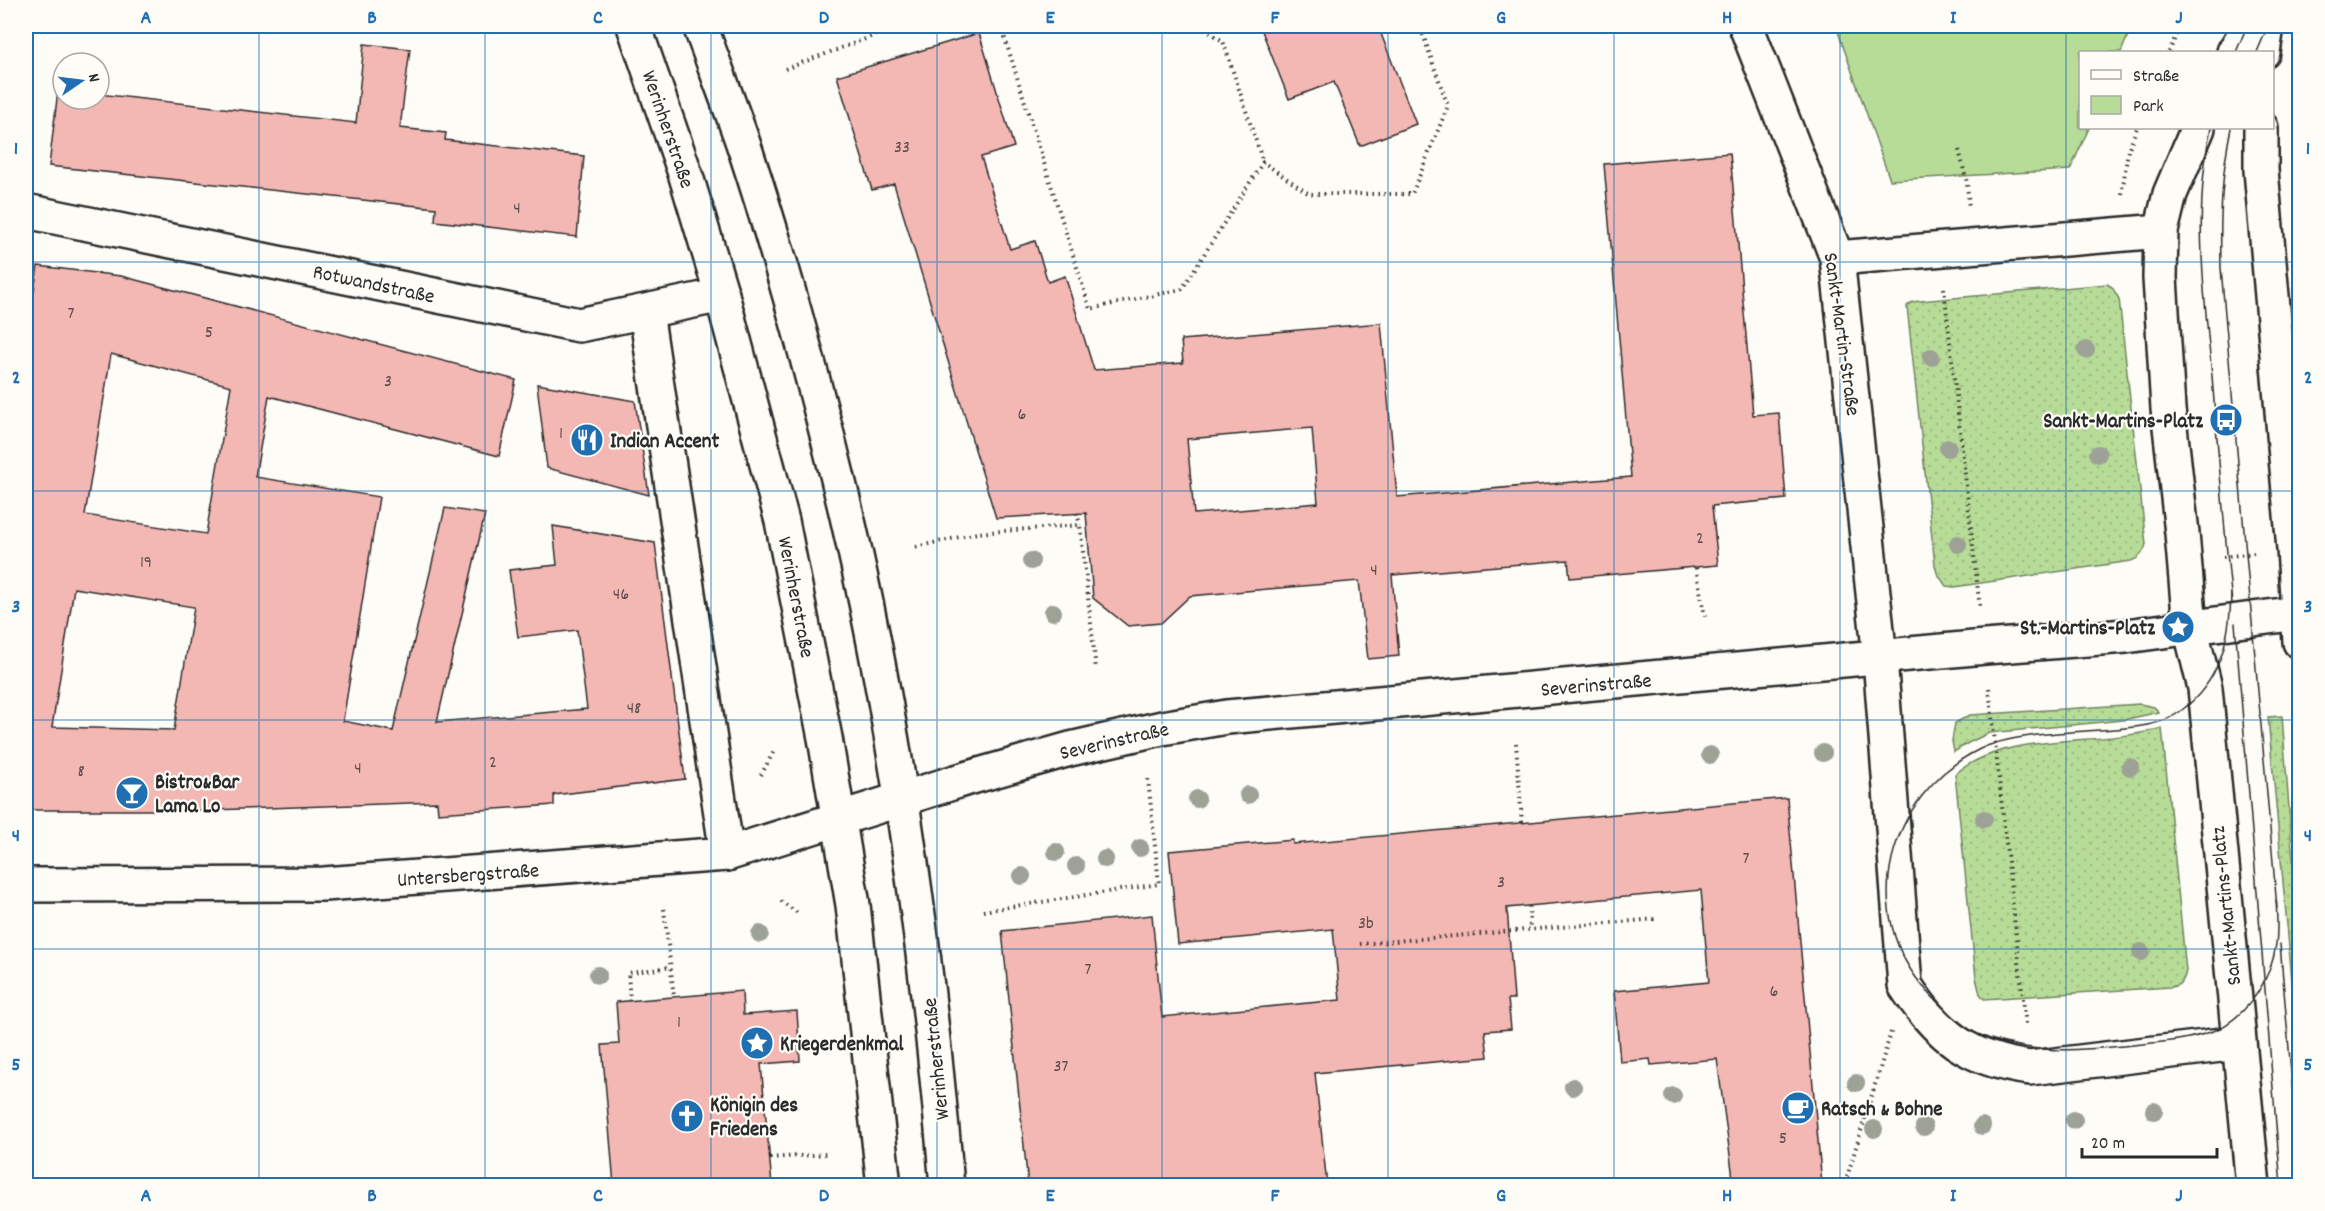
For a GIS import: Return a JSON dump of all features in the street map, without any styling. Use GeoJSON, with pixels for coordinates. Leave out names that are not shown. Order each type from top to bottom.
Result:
{"type":"FeatureCollection","features":[{"type":"Feature","properties":{"kind":"street","name":"Werinherstraße"},"geometry":{"type":"LineString","coordinates":[[634,26],[685,173],[722,295],[782,521],[825,738],[853,905],[884,1185]]}},
{"type":"Feature","properties":{"kind":"street","name":"Werinherstraße"},"geometry":{"type":"LineString","coordinates":[[700,26],[745,150],[787,289],[840,490],[887,714],[902,799],[941,1107],[947,1185]]}},
{"type":"Feature","properties":{"kind":"street","name":"Sankt-Martin-Straße"},"geometry":{"type":"LineString","coordinates":[[1746,26],[1837,258],[1880,658]]}},
{"type":"Feature","properties":{"kind":"street"},"geometry":{"type":"LineString","coordinates":[[2235,51],[2250,26]]}},
{"type":"Feature","properties":{"kind":"street"},"geometry":{"type":"LineString","coordinates":[[2263,51],[2267,26]]}},
{"type":"Feature","properties":{"kind":"street","name":"Sankt-Martins-Platz"},"geometry":{"type":"LineString","coordinates":[[2198,129],[2170,194],[2161,231],[2160,278],[2168,409],[2190,627],[2205,688],[2253,1185]]}},
{"type":"Feature","properties":{"kind":"street"},"geometry":{"type":"LineString","coordinates":[[2261,129],[2261,170],[2299,628]]}},
{"type":"Feature","properties":{"kind":"street","name":"Rotwandstraße"},"geometry":{"type":"LineString","coordinates":[[26,211],[579,325],[722,295]]}},
{"type":"Feature","properties":{"kind":"street"},"geometry":{"type":"LineString","coordinates":[[1837,258],[2161,231]]}},
{"type":"Feature","properties":{"kind":"street"},"geometry":{"type":"LineString","coordinates":[[646,312],[727,854]]}},
{"type":"Feature","properties":{"kind":"street","name":"Severinstraße"},"geometry":{"type":"LineString","coordinates":[[902,799],[1070,749],[1162,728],[1227,717],[2126,636],[2190,627],[2299,628]]}},
{"type":"Feature","properties":{"kind":"street"},"geometry":{"type":"LineString","coordinates":[[1880,658],[1905,985],[1923,1013],[1955,1042],[1974,1053],[2002,1064],[2030,1068],[2238,1043]]}},
{"type":"Feature","properties":{"kind":"street","name":"Untersbergstraße"},"geometry":{"type":"LineString","coordinates":[[26,885],[324,884],[727,854],[902,799]]}},
{"type":"Feature","properties":{"kind":"path"},"geometry":{"type":"LineString","coordinates":[[785,69],[900,26]]}},
{"type":"Feature","properties":{"kind":"path"},"geometry":{"type":"LineString","coordinates":[[1001,26],[1090,309],[1182,289],[1263,162]]}},
{"type":"Feature","properties":{"kind":"path"},"geometry":{"type":"LineString","coordinates":[[1199,26],[1223,40],[1263,162],[1309,194],[1412,194],[1448,106],[1422,32],[1441,26]]}},
{"type":"Feature","properties":{"kind":"path"},"geometry":{"type":"LineString","coordinates":[[2169,51],[2180,26]]}},
{"type":"Feature","properties":{"kind":"path"},"geometry":{"type":"LineString","coordinates":[[2128,150],[2137,129]]}},
{"type":"Feature","properties":{"kind":"path"},"geometry":{"type":"LineString","coordinates":[[1959,150],[1967,183],[1972,246]]}},
{"type":"Feature","properties":{"kind":"path"},"geometry":{"type":"LineString","coordinates":[[1077,513],[1096,669]]}},
{"type":"Feature","properties":{"kind":"path"},"geometry":{"type":"LineString","coordinates":[[915,547],[977,533],[1080,525]]}},
{"type":"Feature","properties":{"kind":"path"},"geometry":{"type":"LineString","coordinates":[[2184,562],[2294,549]]}},
{"type":"Feature","properties":{"kind":"path"},"geometry":{"type":"LineString","coordinates":[[1696,567],[1705,617]]}},
{"type":"Feature","properties":{"kind":"path"},"geometry":{"type":"LineString","coordinates":[[1516,743],[1522,822]]}},
{"type":"Feature","properties":{"kind":"path"},"geometry":{"type":"LineString","coordinates":[[761,775],[774,751]]}},
{"type":"Feature","properties":{"kind":"path"},"geometry":{"type":"LineString","coordinates":[[983,911],[1159,885],[1148,779]]}},
{"type":"Feature","properties":{"kind":"path"},"geometry":{"type":"LineString","coordinates":[[781,900],[799,914]]}},
{"type":"Feature","properties":{"kind":"path"},"geometry":{"type":"LineString","coordinates":[[1529,906],[1530,930]]}},
{"type":"Feature","properties":{"kind":"path"},"geometry":{"type":"LineString","coordinates":[[664,909],[674,997]]}},
{"type":"Feature","properties":{"kind":"path"},"geometry":{"type":"LineString","coordinates":[[1360,944],[1656,919]]}},
{"type":"Feature","properties":{"kind":"path"},"geometry":{"type":"LineString","coordinates":[[630,1001],[628,973],[670,967]]}},
{"type":"Feature","properties":{"kind":"path"},"geometry":{"type":"LineString","coordinates":[[1847,1177],[1905,985]]}},
{"type":"Feature","properties":{"kind":"path"},"geometry":{"type":"LineString","coordinates":[[770,1158],[827,1154]]}},
{"type":"Feature","properties":{"kind":"green space"},"geometry":{"type":"Polygon","coordinates":[[[1836,26],[2132,26],[2121,51],[2079,51],[2079,129],[2089,129],[2070,170],[1890,180],[1836,26]]]}},
{"type":"Feature","properties":{"kind":"green space"},"geometry":{"type":"Polygon","coordinates":[[[2107,284],[2112,287],[2119,299],[2146,544],[2143,553],[2131,561],[1954,587],[1946,586],[1937,573],[1935,565],[1907,306],[1912,302],[1920,301],[2107,284]]]}},
{"type":"Feature","properties":{"kind":"green space"},"geometry":{"type":"Polygon","coordinates":[[[2140,704],[2154,707],[2159,712],[2123,720],[1989,733],[1954,752],[1952,741],[1955,723],[1970,715],[2140,704]]]}},
{"type":"Feature","properties":{"kind":"green space"},"geometry":{"type":"Polygon","coordinates":[[[2282,716],[2299,940],[2299,1057],[2268,717],[2282,716]]]}},
{"type":"Feature","properties":{"kind":"green space"},"geometry":{"type":"Polygon","coordinates":[[[2162,728],[2186,971],[2183,980],[2170,987],[1984,999],[1980,994],[1976,978],[1955,774],[1977,760],[2027,745],[2136,734],[2162,728]]]}},
{"type":"Feature","properties":{"kind":"building"},"geometry":{"type":"Polygon","coordinates":[[[1260,26],[1378,26],[1416,124],[1360,146],[1334,82],[1289,99],[1260,26]]]}},
{"type":"Feature","properties":{"kind":"building"},"geometry":{"type":"Polygon","coordinates":[[[979,33],[1014,147],[981,157],[1010,249],[1035,241],[1048,282],[1065,276],[1094,370],[1183,363],[1181,340],[1381,323],[1397,497],[1631,477],[1604,164],[1730,153],[1753,415],[1779,413],[1786,499],[1712,506],[1718,565],[1570,578],[1568,560],[1392,575],[1399,656],[1368,659],[1359,581],[1190,596],[1161,623],[1128,626],[1093,598],[1086,513],[996,518],[894,184],[872,190],[837,76],[979,33]],[[1312,428],[1187,439],[1194,514],[1318,503],[1312,428]]]}},
{"type":"Feature","properties":{"kind":"building"},"geometry":{"type":"Polygon","coordinates":[[[364,44],[410,49],[400,128],[446,133],[445,140],[584,156],[577,237],[435,221],[436,208],[49,166],[56,111],[111,111],[111,95],[356,123],[364,44]]]}},
{"type":"Feature","properties":{"kind":"building"},"geometry":{"type":"Polygon","coordinates":[[[38,266],[121,276],[516,380],[499,456],[269,396],[255,477],[379,497],[343,721],[393,731],[445,508],[485,514],[437,722],[587,709],[577,630],[518,637],[509,570],[557,565],[553,526],[655,543],[685,779],[554,795],[554,805],[438,813],[437,802],[212,810],[26,810],[26,340],[38,266]],[[111,354],[85,515],[206,534],[231,386],[111,354]],[[74,588],[52,727],[174,730],[194,607],[74,588]]]}},
{"type":"Feature","properties":{"kind":"building"},"geometry":{"type":"Polygon","coordinates":[[[537,384],[635,401],[649,495],[547,468],[537,384]]]}},
{"type":"Feature","properties":{"kind":"building"},"geometry":{"type":"Polygon","coordinates":[[[1787,798],[1822,1185],[1734,1185],[1717,1059],[1651,1065],[1650,1059],[1620,1062],[1614,991],[1709,982],[1701,890],[1507,908],[1514,999],[1508,999],[1511,1029],[1485,1031],[1488,1057],[1315,1073],[1327,1185],[1028,1185],[1002,931],[1152,915],[1162,1017],[1340,1000],[1333,929],[1178,944],[1169,851],[1293,840],[1293,844],[1787,798]]]}},
{"type":"Feature","properties":{"kind":"building","name":"Königin des Friedens"},"geometry":{"type":"Polygon","coordinates":[[[742,991],[743,1015],[797,1011],[800,1061],[761,1064],[772,1185],[614,1185],[602,1045],[619,1044],[616,1002],[742,991]]]}},
{"type":"Feature","properties":{"kind":"tram line"},"geometry":{"type":"LineString","coordinates":[[2236,51],[2247,26]]}},
{"type":"Feature","properties":{"kind":"tram line"},"geometry":{"type":"LineString","coordinates":[[2257,51],[2268,26]]}},
{"type":"Feature","properties":{"kind":"tram line"},"geometry":{"type":"LineString","coordinates":[[2211,129],[2202,189],[2202,252],[2232,603]]}},
{"type":"Feature","properties":{"kind":"tram line"},"geometry":{"type":"LineString","coordinates":[[2231,129],[2222,198],[2221,268],[2277,908]]}},
{"type":"Feature","properties":{"kind":"tram line"},"geometry":{"type":"LineString","coordinates":[[2231,594],[2225,643],[2214,672],[2195,699],[2175,715],[2142,726],[2046,734],[2009,740],[1980,749],[1948,769],[1923,795],[1904,825],[1892,858],[1888,893],[1892,927],[1906,961],[1928,992],[1949,1014],[1973,1032],[1995,1041],[2019,1046],[2042,1049],[2090,1049],[2184,1039],[2220,1028],[2241,1013],[2258,992],[2270,969],[2277,939],[2276,900]]}},
{"type":"Feature","properties":{"kind":"tram line"},"geometry":{"type":"LineString","coordinates":[[2235,623],[2281,1186]]}},
{"type":"Feature","properties":{"kind":"tram line"},"geometry":{"type":"LineString","coordinates":[[2280,944],[2300,1177]]}},
{"type":"Feature","properties":{"kind":"place","name":"Sankt-Martins-Platz"},"geometry":{"type":"Point","coordinates":[2226,420]}},
{"type":"Feature","properties":{"kind":"place","name":"Indian Accent"},"geometry":{"type":"Point","coordinates":[587,440]}},
{"type":"Feature","properties":{"kind":"place","name":"St.-Martins-Platz"},"geometry":{"type":"Point","coordinates":[2178,627]}},
{"type":"Feature","properties":{"kind":"place","name":"Bistro&Bar Lama Lo"},"geometry":{"type":"Point","coordinates":[132,793]}},
{"type":"Feature","properties":{"kind":"place","name":"Kriegerdenkmal"},"geometry":{"type":"Point","coordinates":[757,1043]}},
{"type":"Feature","properties":{"kind":"place","name":"Ratsch & Bohne"},"geometry":{"type":"Point","coordinates":[1798,1108]}},
{"type":"Feature","properties":{"kind":"place","name":"Königin des Friedens"},"geometry":{"type":"Point","coordinates":[687,1116]}}]}
